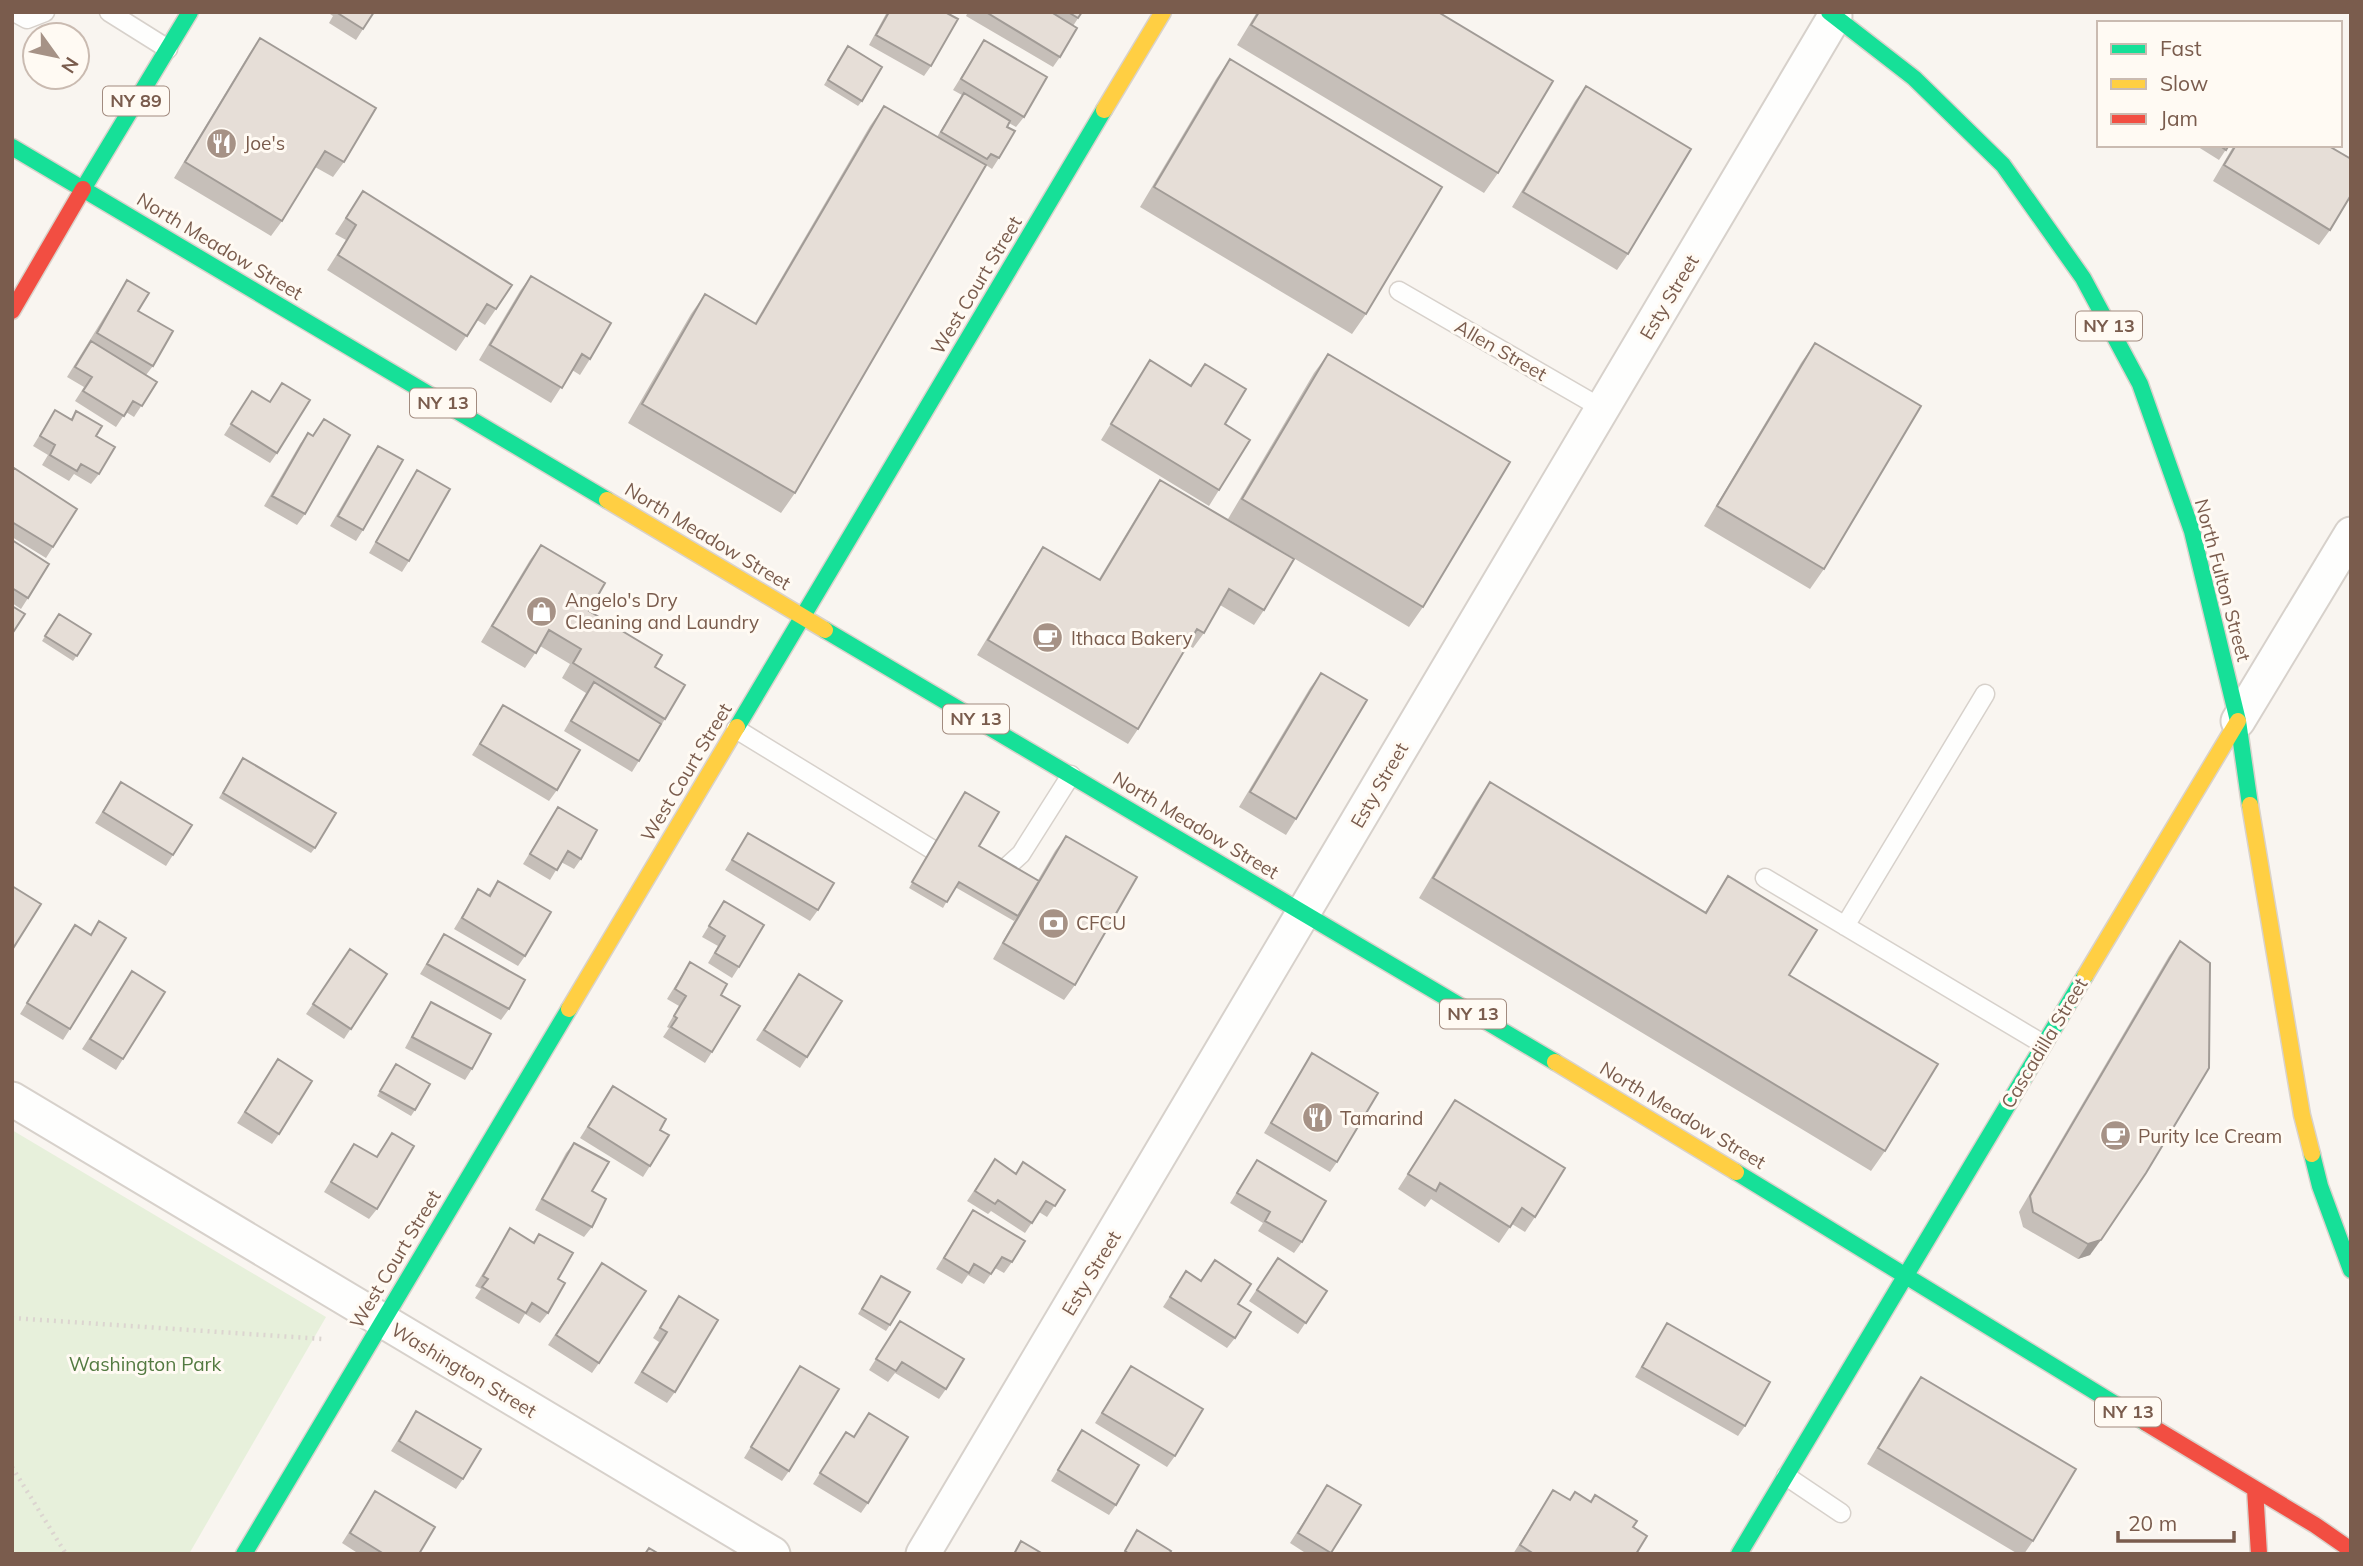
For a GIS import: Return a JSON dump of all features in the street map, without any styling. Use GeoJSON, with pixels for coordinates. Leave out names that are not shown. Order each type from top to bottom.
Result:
{"type":"FeatureCollection","features":[{"type":"Feature","properties":{"kind":"main road","name":"NY 89"},"geometry":{"type":"LineString","coordinates":[[83,189],[190,12]]}},
{"type":"Feature","properties":{"kind":"main road","name":"West Court Street"},"geometry":{"type":"LineString","coordinates":[[244,1554],[1163,12]]}},
{"type":"Feature","properties":{"kind":"main road","name":"North Fulton Street"},"geometry":{"type":"LineString","coordinates":[[1832,14],[1914,78],[2003,165],[2083,278],[2140,384],[2192,531],[2238,721],[2272,947],[2302,1115],[2320,1186],[2351,1269]]}},
{"type":"Feature","properties":{"kind":"main road","name":"North Meadow Street"},"geometry":{"type":"LineString","coordinates":[[12,147],[1643,1115],[2315,1525],[2351,1550]]}},
{"type":"Feature","properties":{"kind":"main road"},"geometry":{"type":"LineString","coordinates":[[12,311],[83,189]]}},
{"type":"Feature","properties":{"kind":"main road","name":"Cascadilla Street"},"geometry":{"type":"LineString","coordinates":[[1739,1554],[2238,721]]}},
{"type":"Feature","properties":{"kind":"main road"},"geometry":{"type":"LineString","coordinates":[[2255,1489],[2259,1554]]}},
{"type":"Feature","properties":{"kind":"street","name":"Esty Street"},"geometry":{"type":"LineString","coordinates":[[923,1554],[1603,409],[1832,14]]}},
{"type":"Feature","properties":{"kind":"street","name":"Cascadilla Street"},"geometry":{"type":"LineString","coordinates":[[2238,721],[2351,534]]}},
{"type":"Feature","properties":{"kind":"street","name":"Washington Street"},"geometry":{"type":"LineString","coordinates":[[12,1099],[773,1554]]}},
{"type":"Feature","properties":{"kind":"lane"},"geometry":{"type":"LineString","coordinates":[[21,18],[45,12]]}},
{"type":"Feature","properties":{"kind":"lane"},"geometry":{"type":"LineString","coordinates":[[109,12],[168,49]]}},
{"type":"Feature","properties":{"kind":"lane","name":"Allen Street"},"geometry":{"type":"LineString","coordinates":[[1399,292],[1603,409]]}},
{"type":"Feature","properties":{"kind":"lane"},"geometry":{"type":"LineString","coordinates":[[1845,926],[1985,694]]}},
{"type":"Feature","properties":{"kind":"lane"},"geometry":{"type":"LineString","coordinates":[[736,729],[969,872],[998,876],[1021,855],[1071,775]]}},
{"type":"Feature","properties":{"kind":"lane"},"geometry":{"type":"LineString","coordinates":[[1765,878],[2043,1044]]}},
{"type":"Feature","properties":{"kind":"lane"},"geometry":{"type":"LineString","coordinates":[[1786,1476],[1841,1513]]}},
{"type":"Feature","properties":{"kind":"path"},"geometry":{"type":"LineString","coordinates":[[12,1318],[323,1339]]}},
{"type":"Feature","properties":{"kind":"path"},"geometry":{"type":"LineString","coordinates":[[12,1468],[66,1554]]}},
{"type":"Feature","properties":{"kind":"green space","name":"Washington Park"},"geometry":{"type":"Polygon","coordinates":[[[12,1130],[326,1317],[189,1554],[12,1554],[12,1130]]]}},
{"type":"Feature","properties":{"kind":"building"},"geometry":{"type":"Polygon","coordinates":[[[336,12],[374,12],[363,29],[336,12]]]}},
{"type":"Feature","properties":{"kind":"building"},"geometry":{"type":"Polygon","coordinates":[[[889,12],[945,12],[958,19],[931,66],[876,35],[889,12]]]}},
{"type":"Feature","properties":{"kind":"building"},"geometry":{"type":"Polygon","coordinates":[[[986,12],[1051,12],[1077,28],[1060,57],[986,12]]]}},
{"type":"Feature","properties":{"kind":"building"},"geometry":{"type":"Polygon","coordinates":[[[1068,12],[1082,12],[1078,18],[1068,12]]]}},
{"type":"Feature","properties":{"kind":"building"},"geometry":{"type":"Polygon","coordinates":[[[1259,12],[1438,12],[1553,81],[1498,173],[1251,25],[1259,12]]]}},
{"type":"Feature","properties":{"kind":"building"},"geometry":{"type":"Polygon","coordinates":[[[260,38],[376,108],[344,162],[325,151],[282,221],[185,162],[260,38]]]}},
{"type":"Feature","properties":{"kind":"building"},"geometry":{"type":"Polygon","coordinates":[[[984,40],[1047,77],[1024,117],[961,79],[984,40]]]}},
{"type":"Feature","properties":{"kind":"building"},"geometry":{"type":"Polygon","coordinates":[[[848,46],[882,67],[862,101],[828,80],[848,46]]]}},
{"type":"Feature","properties":{"kind":"building"},"geometry":{"type":"Polygon","coordinates":[[[1230,59],[1442,187],[1366,314],[1154,187],[1230,59]]]}},
{"type":"Feature","properties":{"kind":"building"},"geometry":{"type":"Polygon","coordinates":[[[1586,86],[1691,149],[1628,254],[1523,192],[1586,86]]]}},
{"type":"Feature","properties":{"kind":"building"},"geometry":{"type":"Polygon","coordinates":[[[964,93],[1010,121],[1007,127],[1015,131],[999,158],[991,154],[987,159],[941,132],[964,93]]]}},
{"type":"Feature","properties":{"kind":"building"},"geometry":{"type":"Polygon","coordinates":[[[884,106],[986,165],[795,493],[642,404],[705,294],[756,324],[884,106]]]}},
{"type":"Feature","properties":{"kind":"building"},"geometry":{"type":"Polygon","coordinates":[[[2235,147],[2330,147],[2351,159],[2351,195],[2330,230],[2224,165],[2235,147]]]}},
{"type":"Feature","properties":{"kind":"building"},"geometry":{"type":"Polygon","coordinates":[[[363,191],[512,285],[496,309],[487,304],[467,336],[338,255],[356,225],[346,218],[363,191]]]}},
{"type":"Feature","properties":{"kind":"building"},"geometry":{"type":"Polygon","coordinates":[[[531,276],[611,323],[590,359],[582,354],[562,388],[490,345],[531,276]]]}},
{"type":"Feature","properties":{"kind":"building"},"geometry":{"type":"Polygon","coordinates":[[[127,280],[149,293],[138,311],[173,331],[153,366],[97,333],[127,280]]]}},
{"type":"Feature","properties":{"kind":"building"},"geometry":{"type":"Polygon","coordinates":[[[91,341],[157,382],[142,406],[133,401],[124,416],[83,391],[92,377],[75,367],[91,341]]]}},
{"type":"Feature","properties":{"kind":"building"},"geometry":{"type":"Polygon","coordinates":[[[1815,343],[1921,406],[1824,569],[1717,506],[1815,343]]]}},
{"type":"Feature","properties":{"kind":"building"},"geometry":{"type":"Polygon","coordinates":[[[1328,354],[1510,462],[1423,607],[1242,499],[1328,354]]]}},
{"type":"Feature","properties":{"kind":"building"},"geometry":{"type":"Polygon","coordinates":[[[1150,360],[1191,386],[1205,364],[1246,389],[1225,424],[1250,440],[1219,490],[1111,424],[1150,360]]]}},
{"type":"Feature","properties":{"kind":"building"},"geometry":{"type":"Polygon","coordinates":[[[282,383],[310,400],[277,453],[231,424],[252,391],[270,402],[282,383]]]}},
{"type":"Feature","properties":{"kind":"building"},"geometry":{"type":"Polygon","coordinates":[[[55,410],[72,420],[76,411],[102,426],[96,436],[115,447],[99,474],[81,464],[77,471],[50,455],[55,445],[40,436],[55,410]]]}},
{"type":"Feature","properties":{"kind":"building"},"geometry":{"type":"Polygon","coordinates":[[[324,419],[350,435],[305,514],[272,496],[308,433],[313,436],[324,419]]]}},
{"type":"Feature","properties":{"kind":"building"},"geometry":{"type":"Polygon","coordinates":[[[378,446],[403,460],[363,530],[338,516],[378,446]]]}},
{"type":"Feature","properties":{"kind":"building"},"geometry":{"type":"Polygon","coordinates":[[[14,468],[77,509],[53,547],[12,522],[14,468]]]}},
{"type":"Feature","properties":{"kind":"building"},"geometry":{"type":"Polygon","coordinates":[[[417,470],[450,489],[409,561],[376,542],[417,470]]]}},
{"type":"Feature","properties":{"kind":"building"},"geometry":{"type":"Polygon","coordinates":[[[1160,480],[1294,559],[1264,610],[1229,589],[1204,633],[1197,629],[1138,729],[988,640],[1043,547],[1100,580],[1160,480]]]}},
{"type":"Feature","properties":{"kind":"building"},"geometry":{"type":"Polygon","coordinates":[[[12,540],[49,564],[28,598],[12,588],[12,540]]]}},
{"type":"Feature","properties":{"kind":"building"},"geometry":{"type":"Polygon","coordinates":[[[541,545],[605,583],[589,611],[662,655],[655,667],[685,685],[665,719],[573,663],[581,649],[549,630],[536,653],[492,626],[541,545]]]}},
{"type":"Feature","properties":{"kind":"building"},"geometry":{"type":"Polygon","coordinates":[[[12,606],[25,614],[12,634],[12,606]]]}},
{"type":"Feature","properties":{"kind":"building"},"geometry":{"type":"Polygon","coordinates":[[[59,614],[91,634],[77,656],[45,636],[59,614]]]}},
{"type":"Feature","properties":{"kind":"building"},"geometry":{"type":"Polygon","coordinates":[[[1321,673],[1367,700],[1296,819],[1250,792],[1321,673]]]}},
{"type":"Feature","properties":{"kind":"building"},"geometry":{"type":"Polygon","coordinates":[[[594,682],[661,724],[639,761],[571,721],[594,682]]]}},
{"type":"Feature","properties":{"kind":"building"},"geometry":{"type":"Polygon","coordinates":[[[503,705],[580,750],[557,790],[480,744],[503,705]]]}},
{"type":"Feature","properties":{"kind":"building"},"geometry":{"type":"Polygon","coordinates":[[[243,758],[336,813],[315,848],[223,793],[243,758]]]}},
{"type":"Feature","properties":{"kind":"building"},"geometry":{"type":"Polygon","coordinates":[[[121,782],[192,825],[173,855],[103,812],[121,782]]]}},
{"type":"Feature","properties":{"kind":"building"},"geometry":{"type":"Polygon","coordinates":[[[1490,782],[1706,913],[1728,876],[1817,930],[1789,975],[1938,1064],[1885,1151],[1433,878],[1490,782]]]}},
{"type":"Feature","properties":{"kind":"building"},"geometry":{"type":"Polygon","coordinates":[[[965,792],[999,812],[979,846],[1039,881],[1018,916],[959,882],[947,902],[912,882],[965,792]]]}},
{"type":"Feature","properties":{"kind":"building"},"geometry":{"type":"Polygon","coordinates":[[[558,807],[597,830],[581,859],[568,851],[557,870],[530,854],[558,807]]]}},
{"type":"Feature","properties":{"kind":"building"},"geometry":{"type":"Polygon","coordinates":[[[748,833],[834,883],[818,910],[732,860],[748,833]]]}},
{"type":"Feature","properties":{"kind":"building"},"geometry":{"type":"Polygon","coordinates":[[[1066,836],[1137,877],[1075,985],[1003,943],[1066,836]]]}},
{"type":"Feature","properties":{"kind":"building"},"geometry":{"type":"Polygon","coordinates":[[[498,881],[551,912],[525,956],[462,918],[478,889],[490,896],[498,881]]]}},
{"type":"Feature","properties":{"kind":"building"},"geometry":{"type":"Polygon","coordinates":[[[12,886],[41,904],[12,950],[12,886]]]}},
{"type":"Feature","properties":{"kind":"building"},"geometry":{"type":"Polygon","coordinates":[[[724,901],[764,925],[739,967],[715,953],[725,936],[709,926],[724,901]]]}},
{"type":"Feature","properties":{"kind":"building"},"geometry":{"type":"Polygon","coordinates":[[[99,921],[126,938],[70,1029],[27,1003],[75,925],[91,935],[99,921]]]}},
{"type":"Feature","properties":{"kind":"building"},"geometry":{"type":"Polygon","coordinates":[[[444,934],[525,980],[509,1009],[427,964],[444,934]]]}},
{"type":"Feature","properties":{"kind":"building","name":"Purity Ice Cream"},"geometry":{"type":"Polygon","coordinates":[[[2180,941],[2210,963],[2209,1068],[2146,1173],[2101,1240],[2088,1244],[2033,1212],[2030,1196],[2180,941]]]}},
{"type":"Feature","properties":{"kind":"building"},"geometry":{"type":"Polygon","coordinates":[[[350,949],[387,974],[351,1029],[313,1004],[350,949]]]}},
{"type":"Feature","properties":{"kind":"building"},"geometry":{"type":"Polygon","coordinates":[[[690,962],[727,984],[721,995],[740,1006],[712,1052],[671,1027],[686,996],[675,989],[690,962]]]}},
{"type":"Feature","properties":{"kind":"building"},"geometry":{"type":"Polygon","coordinates":[[[132,971],[165,992],[123,1059],[90,1039],[132,971]]]}},
{"type":"Feature","properties":{"kind":"building"},"geometry":{"type":"Polygon","coordinates":[[[799,974],[842,1001],[807,1057],[764,1030],[799,974]]]}},
{"type":"Feature","properties":{"kind":"building"},"geometry":{"type":"Polygon","coordinates":[[[431,1002],[491,1034],[472,1069],[412,1037],[431,1002]]]}},
{"type":"Feature","properties":{"kind":"building","name":"Tamarind"},"geometry":{"type":"Polygon","coordinates":[[[1312,1053],[1378,1093],[1337,1162],[1271,1123],[1312,1053]]]}},
{"type":"Feature","properties":{"kind":"building"},"geometry":{"type":"Polygon","coordinates":[[[278,1059],[312,1081],[279,1134],[245,1112],[278,1059]]]}},
{"type":"Feature","properties":{"kind":"building"},"geometry":{"type":"Polygon","coordinates":[[[396,1064],[430,1084],[415,1110],[380,1091],[396,1064]]]}},
{"type":"Feature","properties":{"kind":"building"},"geometry":{"type":"Polygon","coordinates":[[[613,1086],[666,1119],[660,1130],[669,1135],[650,1166],[588,1127],[613,1086]]]}},
{"type":"Feature","properties":{"kind":"building"},"geometry":{"type":"Polygon","coordinates":[[[1455,1100],[1565,1168],[1535,1217],[1522,1208],[1510,1227],[1440,1183],[1436,1191],[1408,1174],[1455,1100]]]}},
{"type":"Feature","properties":{"kind":"building"},"geometry":{"type":"Polygon","coordinates":[[[392,1133],[414,1146],[377,1209],[331,1182],[354,1144],[377,1157],[392,1133]]]}},
{"type":"Feature","properties":{"kind":"building"},"geometry":{"type":"Polygon","coordinates":[[[574,1143],[609,1162],[592,1191],[606,1199],[592,1227],[542,1199],[574,1143]]]}},
{"type":"Feature","properties":{"kind":"building"},"geometry":{"type":"Polygon","coordinates":[[[995,1159],[1016,1174],[1023,1162],[1065,1190],[1055,1206],[1046,1201],[1032,1223],[998,1200],[995,1204],[975,1191],[995,1159]]]}},
{"type":"Feature","properties":{"kind":"building"},"geometry":{"type":"Polygon","coordinates":[[[1257,1160],[1326,1201],[1302,1242],[1265,1221],[1270,1212],[1237,1193],[1257,1160]]]}},
{"type":"Feature","properties":{"kind":"building"},"geometry":{"type":"Polygon","coordinates":[[[973,1210],[1025,1241],[1012,1262],[1002,1257],[991,1274],[974,1264],[969,1273],[944,1258],[973,1210]]]}},
{"type":"Feature","properties":{"kind":"building"},"geometry":{"type":"Polygon","coordinates":[[[510,1228],[534,1243],[539,1234],[573,1253],[558,1279],[565,1283],[548,1313],[532,1303],[526,1313],[482,1287],[488,1279],[483,1276],[510,1228]]]}},
{"type":"Feature","properties":{"kind":"building"},"geometry":{"type":"Polygon","coordinates":[[[1278,1258],[1327,1291],[1306,1323],[1257,1290],[1278,1258]]]}},
{"type":"Feature","properties":{"kind":"building"},"geometry":{"type":"Polygon","coordinates":[[[1215,1260],[1251,1284],[1238,1304],[1251,1312],[1235,1338],[1170,1297],[1186,1271],[1201,1281],[1215,1260]]]}},
{"type":"Feature","properties":{"kind":"building"},"geometry":{"type":"Polygon","coordinates":[[[602,1263],[646,1291],[599,1363],[556,1335],[602,1263]]]}},
{"type":"Feature","properties":{"kind":"building"},"geometry":{"type":"Polygon","coordinates":[[[881,1276],[910,1292],[890,1325],[862,1309],[881,1276]]]}},
{"type":"Feature","properties":{"kind":"building"},"geometry":{"type":"Polygon","coordinates":[[[679,1296],[718,1320],[675,1392],[642,1372],[667,1332],[660,1328],[679,1296]]]}},
{"type":"Feature","properties":{"kind":"building"},"geometry":{"type":"Polygon","coordinates":[[[900,1321],[964,1359],[946,1389],[902,1362],[896,1371],[876,1359],[900,1321]]]}},
{"type":"Feature","properties":{"kind":"building"},"geometry":{"type":"Polygon","coordinates":[[[1667,1323],[1770,1382],[1745,1426],[1642,1367],[1667,1323]]]}},
{"type":"Feature","properties":{"kind":"building"},"geometry":{"type":"Polygon","coordinates":[[[800,1366],[839,1389],[789,1471],[751,1447],[800,1366]]]}},
{"type":"Feature","properties":{"kind":"building"},"geometry":{"type":"Polygon","coordinates":[[[1131,1366],[1203,1409],[1175,1456],[1102,1413],[1131,1366]]]}},
{"type":"Feature","properties":{"kind":"building"},"geometry":{"type":"Polygon","coordinates":[[[1921,1377],[2076,1469],[2033,1541],[1878,1448],[1921,1377]]]}},
{"type":"Feature","properties":{"kind":"building"},"geometry":{"type":"Polygon","coordinates":[[[416,1411],[481,1449],[463,1479],[399,1441],[416,1411]]]}},
{"type":"Feature","properties":{"kind":"building"},"geometry":{"type":"Polygon","coordinates":[[[869,1413],[908,1437],[868,1503],[820,1473],[846,1432],[854,1437],[869,1413]]]}},
{"type":"Feature","properties":{"kind":"building"},"geometry":{"type":"Polygon","coordinates":[[[1082,1430],[1139,1465],[1116,1505],[1058,1470],[1082,1430]]]}},
{"type":"Feature","properties":{"kind":"building"},"geometry":{"type":"Polygon","coordinates":[[[1327,1485],[1361,1505],[1331,1553],[1298,1533],[1327,1485]]]}},
{"type":"Feature","properties":{"kind":"building"},"geometry":{"type":"Polygon","coordinates":[[[1553,1490],[1570,1500],[1575,1492],[1591,1502],[1595,1495],[1637,1521],[1633,1527],[1647,1536],[1636,1554],[1534,1554],[1520,1545],[1553,1490]]]}},
{"type":"Feature","properties":{"kind":"building"},"geometry":{"type":"Polygon","coordinates":[[[375,1491],[435,1527],[419,1554],[384,1554],[350,1533],[375,1491]]]}},
{"type":"Feature","properties":{"kind":"building"},"geometry":{"type":"Polygon","coordinates":[[[1137,1530],[1171,1551],[1169,1554],[1129,1554],[1125,1551],[1137,1530]]]}},
{"type":"Feature","properties":{"kind":"building"},"geometry":{"type":"Polygon","coordinates":[[[1021,1541],[1043,1554],[1014,1554],[1021,1541]]]}},
{"type":"Feature","properties":{"kind":"building"},"geometry":{"type":"Polygon","coordinates":[[[649,1548],[659,1554],[645,1554],[649,1548]]]}},
{"type":"Feature","properties":{"kind":"traffic: fast"},"geometry":{"type":"LineString","coordinates":[[83,189],[190,12]]}},
{"type":"Feature","properties":{"kind":"traffic: fast"},"geometry":{"type":"LineString","coordinates":[[1829,12],[1914,78],[2003,165],[2083,278],[2140,384],[2192,531],[2238,721],[2250,805]]}},
{"type":"Feature","properties":{"kind":"traffic: fast"},"geometry":{"type":"LineString","coordinates":[[737,727],[1104,110]]}},
{"type":"Feature","properties":{"kind":"traffic: fast"},"geometry":{"type":"LineString","coordinates":[[12,147],[607,500]]}},
{"type":"Feature","properties":{"kind":"traffic: fast"},"geometry":{"type":"LineString","coordinates":[[825,630],[1555,1062]]}},
{"type":"Feature","properties":{"kind":"traffic: fast"},"geometry":{"type":"LineString","coordinates":[[1739,1554],[2085,976]]}},
{"type":"Feature","properties":{"kind":"traffic: fast"},"geometry":{"type":"LineString","coordinates":[[244,1554],[569,1009]]}},
{"type":"Feature","properties":{"kind":"traffic: fast"},"geometry":{"type":"LineString","coordinates":[[2312,1154],[2320,1186],[2351,1270]]}},
{"type":"Feature","properties":{"kind":"traffic: fast"},"geometry":{"type":"LineString","coordinates":[[1736,1172],[2146,1423]]}},
{"type":"Feature","properties":{"kind":"traffic: slow"},"geometry":{"type":"LineString","coordinates":[[1104,110],[1163,12]]}},
{"type":"Feature","properties":{"kind":"traffic: slow"},"geometry":{"type":"LineString","coordinates":[[607,500],[825,630]]}},
{"type":"Feature","properties":{"kind":"traffic: slow"},"geometry":{"type":"LineString","coordinates":[[2085,976],[2238,721]]}},
{"type":"Feature","properties":{"kind":"traffic: slow"},"geometry":{"type":"LineString","coordinates":[[569,1009],[737,727]]}},
{"type":"Feature","properties":{"kind":"traffic: slow"},"geometry":{"type":"LineString","coordinates":[[2250,805],[2302,1115],[2312,1154]]}},
{"type":"Feature","properties":{"kind":"traffic: slow"},"geometry":{"type":"LineString","coordinates":[[1555,1062],[1736,1172]]}},
{"type":"Feature","properties":{"kind":"traffic: jam"},"geometry":{"type":"LineString","coordinates":[[12,311],[83,189]]}},
{"type":"Feature","properties":{"kind":"traffic: jam"},"geometry":{"type":"LineString","coordinates":[[2146,1423],[2315,1525],[2351,1550]]}},
{"type":"Feature","properties":{"kind":"traffic: jam"},"geometry":{"type":"LineString","coordinates":[[2255,1489],[2259,1554]]}},
{"type":"Feature","properties":{"kind":"place","name":"Joe's"},"geometry":{"type":"Point","coordinates":[221,143]}},
{"type":"Feature","properties":{"kind":"place","name":"Angelo's Dry Cleaning and Laundry"},"geometry":{"type":"Point","coordinates":[542,611]}},
{"type":"Feature","properties":{"kind":"place","name":"Ithaca Bakery"},"geometry":{"type":"Point","coordinates":[1048,638]}},
{"type":"Feature","properties":{"kind":"place","name":"CFCU"},"geometry":{"type":"Point","coordinates":[1053,923]}},
{"type":"Feature","properties":{"kind":"place","name":"Tamarind"},"geometry":{"type":"Point","coordinates":[1317,1118]}},
{"type":"Feature","properties":{"kind":"place","name":"Purity Ice Cream"},"geometry":{"type":"Point","coordinates":[2115,1136]}}]}
